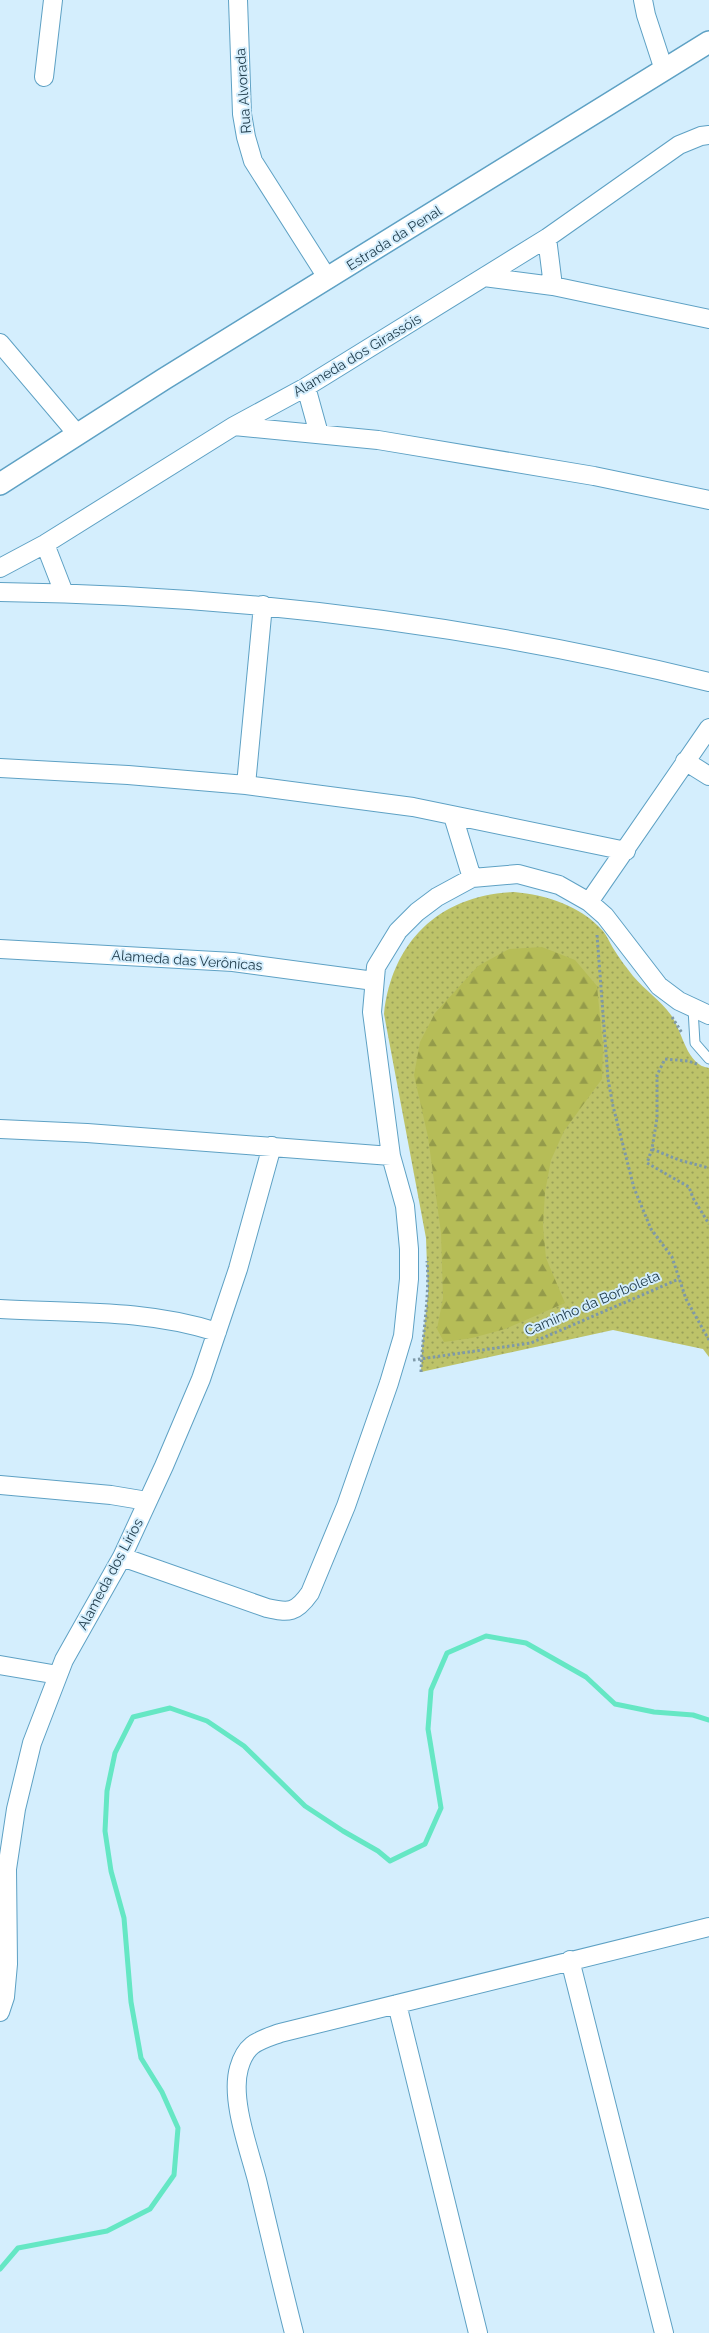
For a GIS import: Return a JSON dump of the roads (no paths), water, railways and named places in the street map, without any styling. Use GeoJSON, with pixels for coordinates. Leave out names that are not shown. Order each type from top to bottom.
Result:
{"type":"FeatureCollection","features":[{"type":"Feature","properties":{"kind":"street"},"geometry":{"type":"LineString","coordinates":[[44,76],[53,0]]}},
{"type":"Feature","properties":{"kind":"street","name":"Rua Alvorada"},"geometry":{"type":"LineString","coordinates":[[238,0],[242,114],[253,161],[328,279]]}},
{"type":"Feature","properties":{"kind":"street"},"geometry":{"type":"LineString","coordinates":[[643,0],[664,70]]}},
{"type":"Feature","properties":{"kind":"street","name":"Estrada da Penal"},"geometry":{"type":"LineString","coordinates":[[3,477],[78,435],[709,42]]}},
{"type":"Feature","properties":{"kind":"street","name":"Alameda dos Girassóis"},"geometry":{"type":"LineString","coordinates":[[0,568],[45,544],[234,426],[306,386],[547,238],[679,145],[701,136],[709,135]]}},
{"type":"Feature","properties":{"kind":"street"},"geometry":{"type":"LineString","coordinates":[[547,238],[553,286]]}},
{"type":"Feature","properties":{"kind":"street"},"geometry":{"type":"LineString","coordinates":[[484,277],[553,286],[709,319]]}},
{"type":"Feature","properties":{"kind":"street"},"geometry":{"type":"LineString","coordinates":[[0,343],[78,435]]}},
{"type":"Feature","properties":{"kind":"street"},"geometry":{"type":"LineString","coordinates":[[306,386],[319,434]]}},
{"type":"Feature","properties":{"kind":"street"},"geometry":{"type":"LineString","coordinates":[[234,426],[378,440],[594,476],[709,500]]}},
{"type":"Feature","properties":{"kind":"street"},"geometry":{"type":"LineString","coordinates":[[45,544],[64,593]]}},
{"type":"Feature","properties":{"kind":"street"},"geometry":{"type":"LineString","coordinates":[[0,592],[64,593],[263,606],[340,614],[516,641],[630,663],[709,682]]}},
{"type":"Feature","properties":{"kind":"street"},"geometry":{"type":"LineString","coordinates":[[246,785],[263,606]]}},
{"type":"Feature","properties":{"kind":"street"},"geometry":{"type":"LineString","coordinates":[[589,902],[626,851],[709,728]]}},
{"type":"Feature","properties":{"kind":"street"},"geometry":{"type":"LineString","coordinates":[[685,761],[709,776]]}},
{"type":"Feature","properties":{"kind":"street"},"geometry":{"type":"LineString","coordinates":[[0,768],[109,774],[246,785],[413,807],[626,851]]}},
{"type":"Feature","properties":{"kind":"street"},"geometry":{"type":"LineString","coordinates":[[454,816],[472,878]]}},
{"type":"Feature","properties":{"kind":"street"},"geometry":{"type":"LineString","coordinates":[[122,1557],[266,1608],[290,1611],[301,1606],[310,1594],[346,1506],[403,1336],[410,1249],[404,1206],[392,1156],[372,1012],[376,967],[398,931],[417,912],[437,897],[472,878],[518,874],[559,885],[589,902],[621,936],[659,986],[701,1012]]}},
{"type":"Feature","properties":{"kind":"street","name":"Alameda das Verônicas"},"geometry":{"type":"LineString","coordinates":[[0,949],[233,962],[374,981]]}},
{"type":"Feature","properties":{"kind":"street"},"geometry":{"type":"LineString","coordinates":[[0,1129],[87,1132],[392,1156]]}},
{"type":"Feature","properties":{"kind":"street","name":"Alameda dos Lírios"},"geometry":{"type":"LineString","coordinates":[[0,2012],[8,1964],[7,1869],[16,1808],[32,1743],[64,1660],[122,1557],[201,1379],[238,1269],[272,1146]]}},
{"type":"Feature","properties":{"kind":"street"},"geometry":{"type":"LineString","coordinates":[[0,1309],[141,1316],[186,1322],[217,1332]]}},
{"type":"Feature","properties":{"kind":"street"},"geometry":{"type":"LineString","coordinates":[[0,1485],[111,1494],[147,1501]]}},
{"type":"Feature","properties":{"kind":"street"},"geometry":{"type":"LineString","coordinates":[[0,1666],[58,1675]]}},
{"type":"Feature","properties":{"kind":"street"},"geometry":{"type":"LineString","coordinates":[[294,2333],[239,2105],[236,2084],[239,2068],[245,2053],[254,2042],[280,2033],[709,1927]]}},
{"type":"Feature","properties":{"kind":"street"},"geometry":{"type":"LineString","coordinates":[[570,1960],[664,2333]]}},
{"type":"Feature","properties":{"kind":"street"},"geometry":{"type":"LineString","coordinates":[[397,2004],[478,2333]]}},
{"type":"Feature","properties":{"kind":"lane"},"geometry":{"type":"LineString","coordinates":[[701,1012],[695,1042],[707,1063]]}},
{"type":"Feature","properties":{"kind":"waterway"},"geometry":{"type":"LineString","coordinates":[[0,2269],[18,2248],[107,2231],[150,2209],[174,2175],[178,2128],[162,2092],[141,2058],[131,2002],[124,1918],[111,1871],[105,1831],[107,1791],[115,1753],[133,1717],[170,1708],[207,1721],[244,1746],[305,1806],[378,1851],[390,1861],[425,1844],[441,1808],[428,1729],[431,1690],[447,1653],[486,1636],[526,1643],[586,1677],[615,1704],[654,1712],[693,1715],[709,1720]]}}]}
